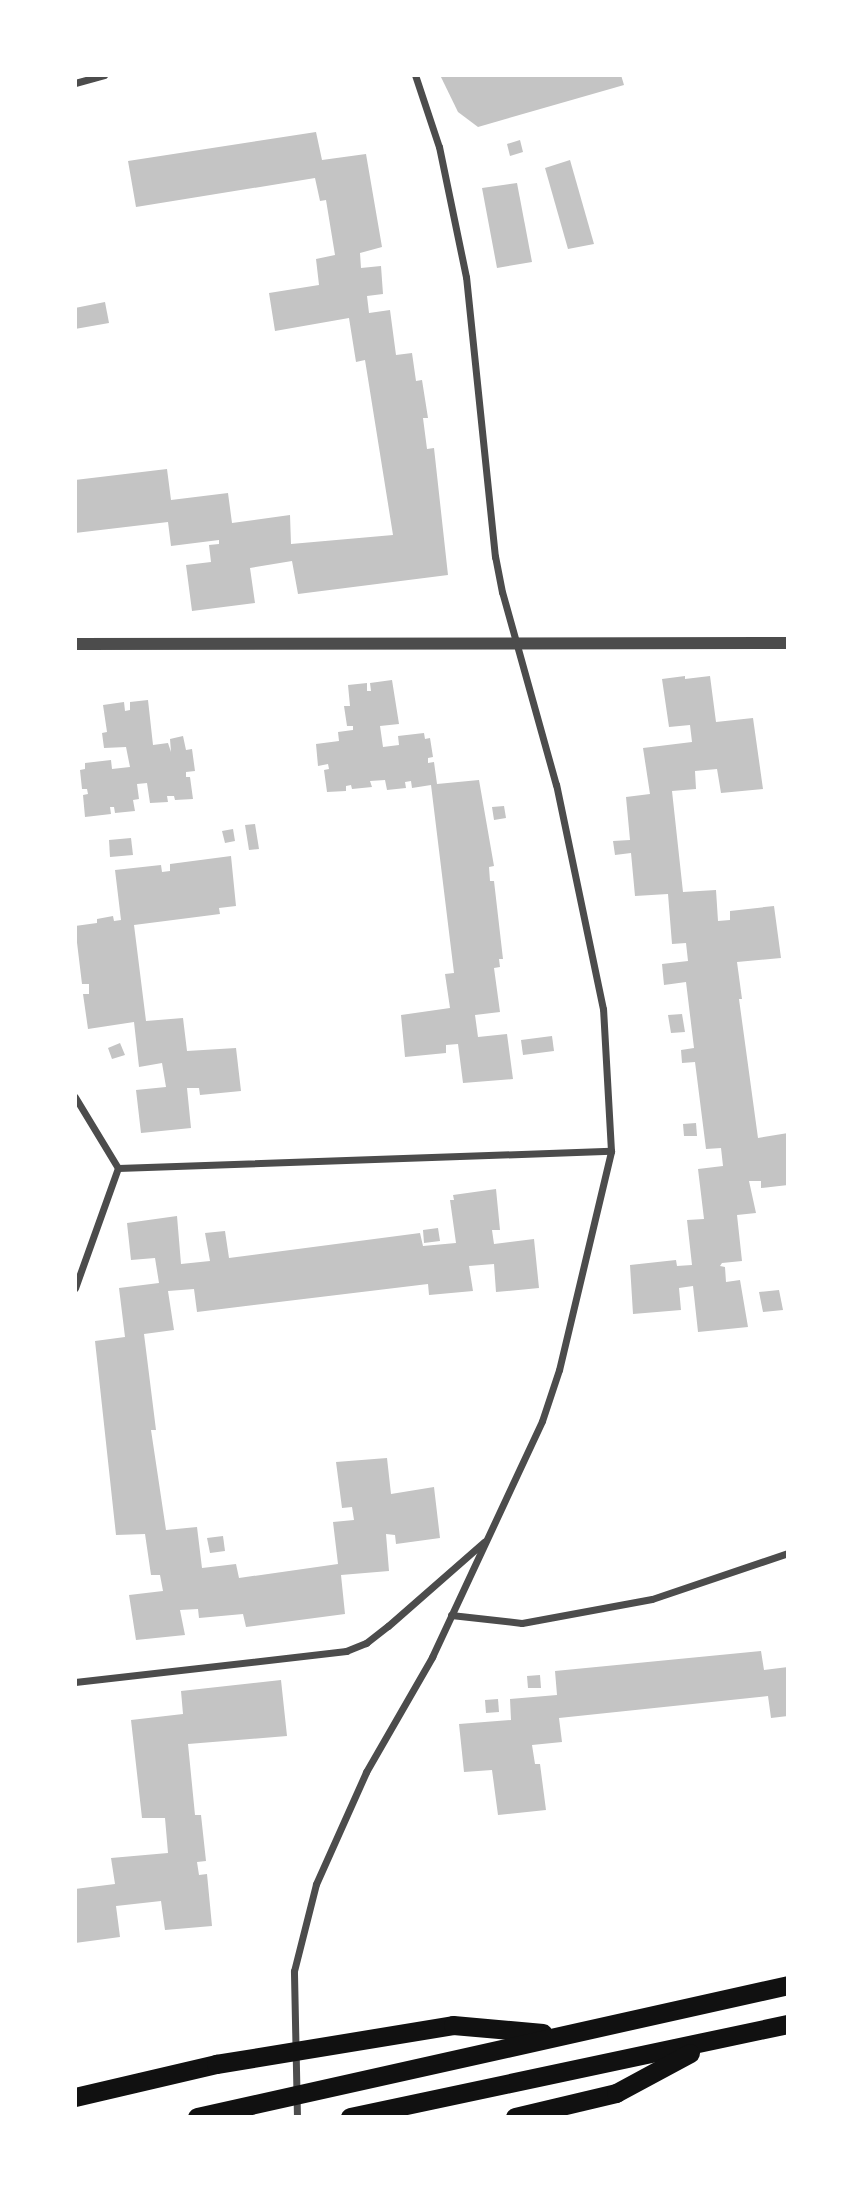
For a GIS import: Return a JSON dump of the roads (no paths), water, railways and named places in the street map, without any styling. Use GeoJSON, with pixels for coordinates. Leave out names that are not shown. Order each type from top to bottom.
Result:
{"type":"FeatureCollection","features":[{"type":"Feature","properties":{"kind":"highway"},"geometry":{"type":"LineString","coordinates":[[197,2117],[788,1985]]}},
{"type":"Feature","properties":{"kind":"highway"},"geometry":{"type":"LineString","coordinates":[[351,2117],[788,2024]]}},
{"type":"Feature","properties":{"kind":"highway"},"geometry":{"type":"LineString","coordinates":[[75,2096],[216,2064],[453,2025],[561,2035]]}},
{"type":"Feature","properties":{"kind":"highway"},"geometry":{"type":"LineString","coordinates":[[515,2117],[616,2093],[709,2042]]}},
{"type":"Feature","properties":{"kind":"street"},"geometry":{"type":"LineString","coordinates":[[75,83],[104,75]]}},
{"type":"Feature","properties":{"kind":"street"},"geometry":{"type":"LineString","coordinates":[[297,2117],[294,1971],[321,1871],[366,1772],[432,1657],[542,1421],[559,1370],[611,1151],[603,1009],[556,785],[502,592],[495,557],[466,277],[439,147],[415,75]]}},
{"type":"Feature","properties":{"kind":"street"},"geometry":{"type":"LineString","coordinates":[[75,644],[788,643]]}},
{"type":"Feature","properties":{"kind":"street"},"geometry":{"type":"LineString","coordinates":[[75,1097],[118,1168]]}},
{"type":"Feature","properties":{"kind":"street"},"geometry":{"type":"LineString","coordinates":[[118,1168],[611,1151]]}},
{"type":"Feature","properties":{"kind":"street"},"geometry":{"type":"LineString","coordinates":[[75,1288],[118,1168]]}},
{"type":"Feature","properties":{"kind":"street"},"geometry":{"type":"LineString","coordinates":[[75,1682],[346,1651],[366,1643],[388,1626],[487,1539]]}},
{"type":"Feature","properties":{"kind":"street"},"geometry":{"type":"LineString","coordinates":[[452,1615],[522,1623],[652,1599],[788,1553]]}}]}
